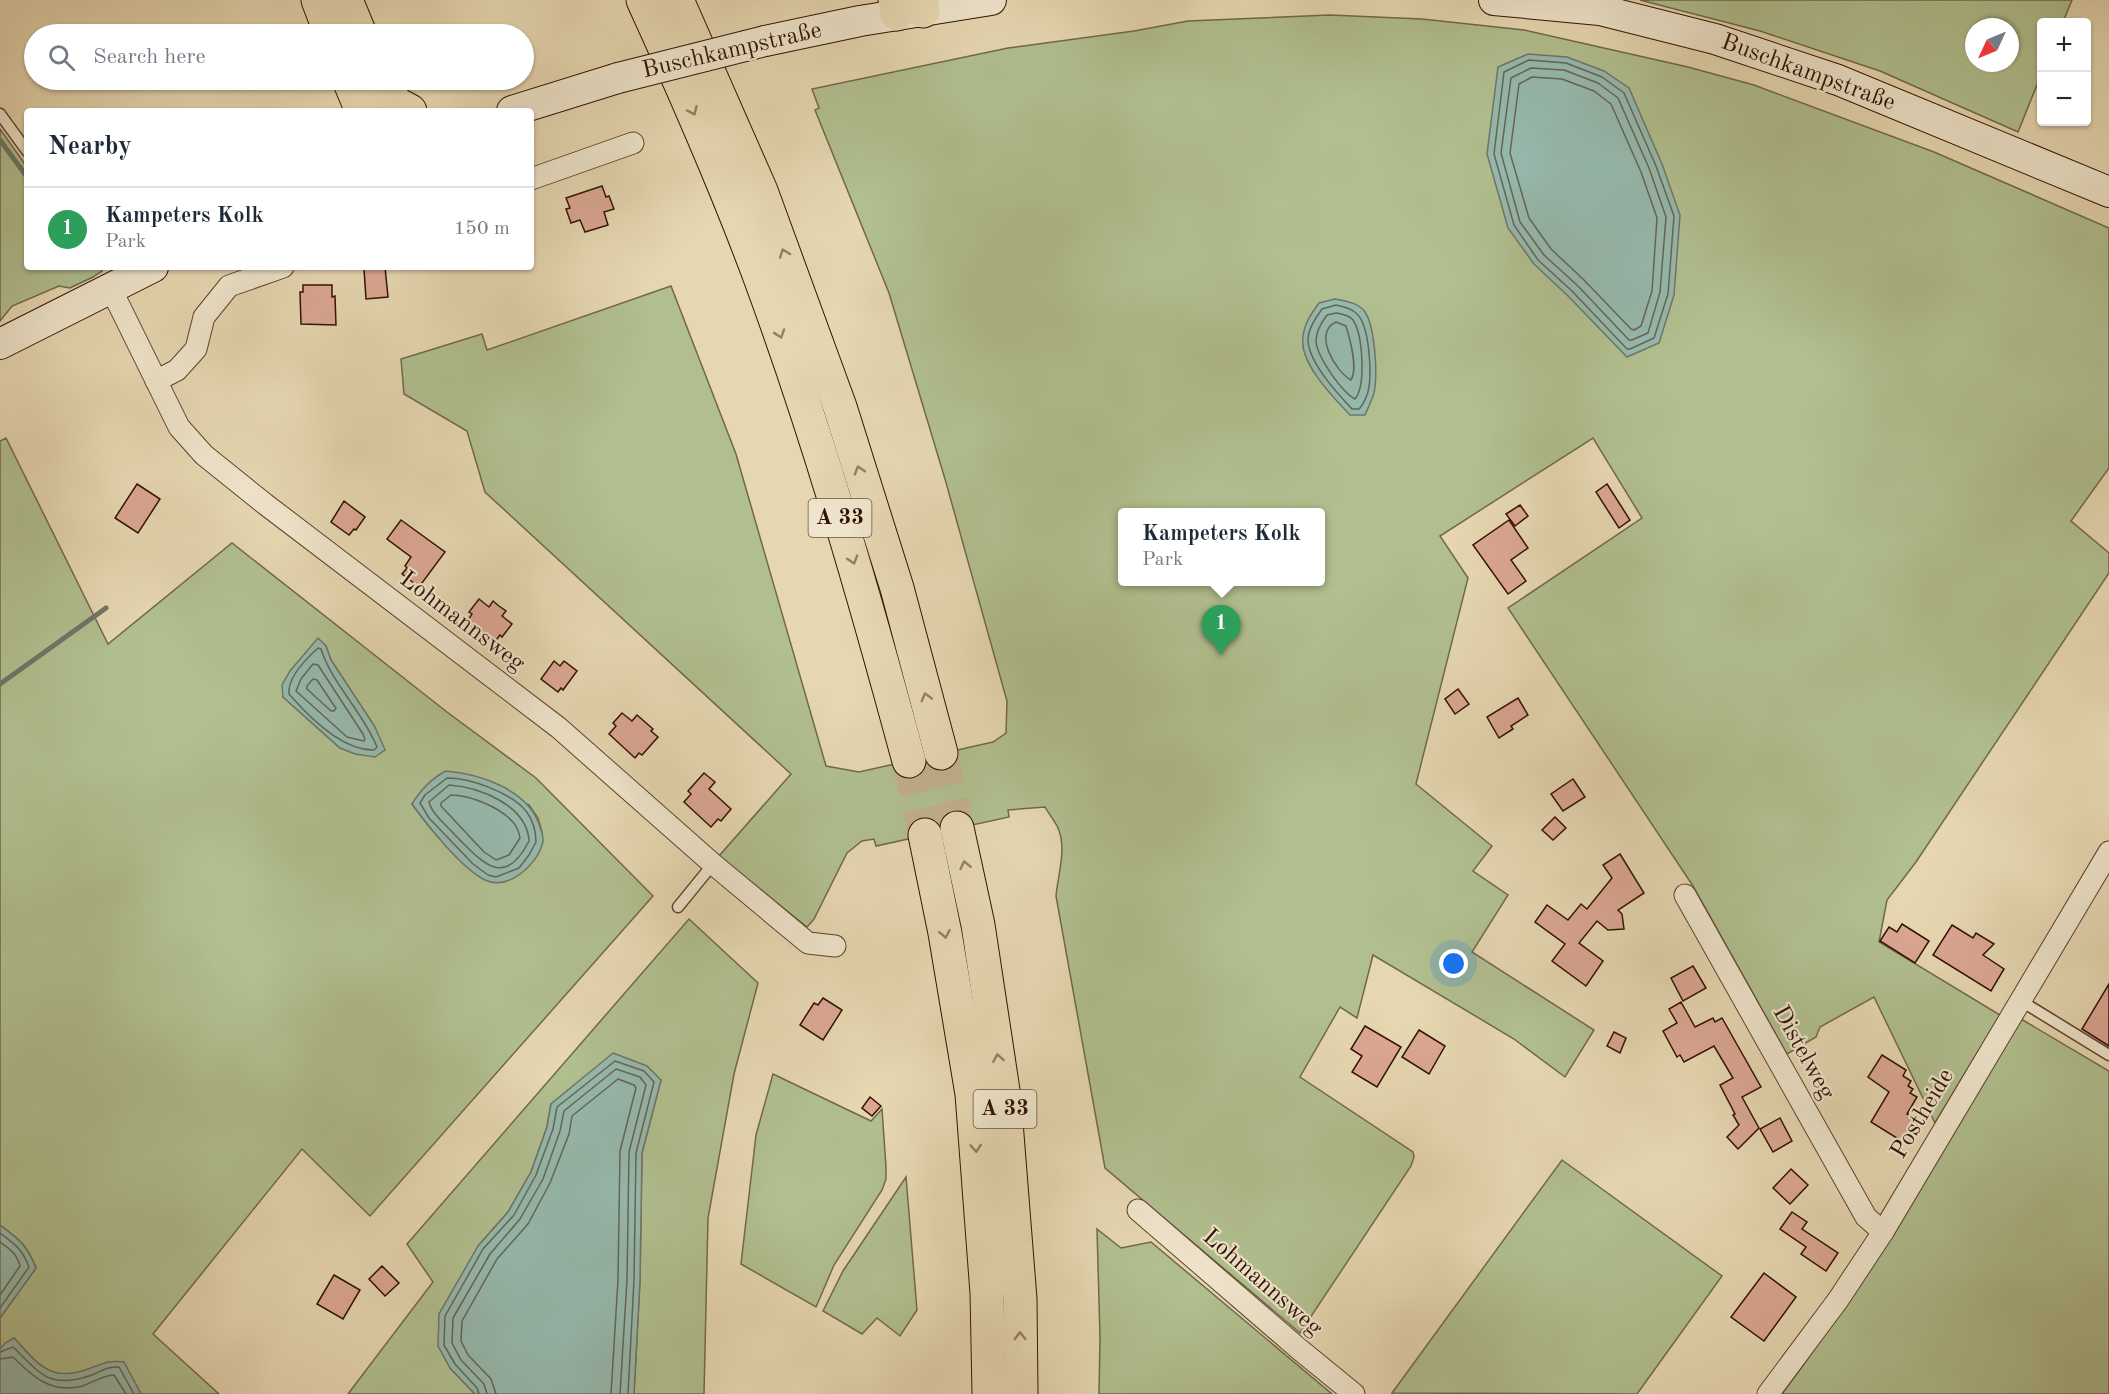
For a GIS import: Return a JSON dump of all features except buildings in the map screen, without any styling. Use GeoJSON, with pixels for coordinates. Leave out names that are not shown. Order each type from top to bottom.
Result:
{"type":"FeatureCollection","features":[{"type":"Feature","properties":{"kind":"highway"},"geometry":{"type":"LineString","coordinates":[[318,0],[327,24]]}},
{"type":"Feature","properties":{"kind":"highway"},"geometry":{"type":"LineString","coordinates":[[346,0],[356,24]]}},
{"type":"Feature","properties":{"kind":"highway","name":"A 33"},"geometry":{"type":"LineString","coordinates":[[643,0],[696,117],[772,311],[816,439],[866,601],[909,761]]}},
{"type":"Feature","properties":{"kind":"highway","name":"A 33"},"geometry":{"type":"LineString","coordinates":[[677,0],[761,191],[840,407],[897,588],[941,753]]}},
{"type":"Feature","properties":{"kind":"highway"},"geometry":{"type":"LineString","coordinates":[[353,90],[361,108]]}},
{"type":"Feature","properties":{"kind":"highway"},"geometry":{"type":"LineString","coordinates":[[384,92],[404,108]]}},
{"type":"Feature","properties":{"kind":"highway","name":"A 33"},"geometry":{"type":"LineString","coordinates":[[957,828],[978,925],[1004,1097],[1020,1299],[1021,1394]]}},
{"type":"Feature","properties":{"kind":"highway","name":"A 33"},"geometry":{"type":"LineString","coordinates":[[925,836],[945,933],[972,1094],[987,1293],[989,1394]]}},
{"type":"Feature","properties":{"kind":"main road","name":"Buschkampstraße"},"geometry":{"type":"LineString","coordinates":[[522,108],[618,78],[909,6],[990,0]]}},
{"type":"Feature","properties":{"kind":"main road","name":"Buschkampstraße"},"geometry":{"type":"LineString","coordinates":[[1494,0],[1600,10],[1715,39],[1838,80],[2109,192]]}},
{"type":"Feature","properties":{"kind":"main road"},"geometry":{"type":"LineString","coordinates":[[0,344],[113,284],[146,270]]}},
{"type":"Feature","properties":{"kind":"street"},"geometry":{"type":"LineString","coordinates":[[534,178],[633,143]]}},
{"type":"Feature","properties":{"kind":"street"},"geometry":{"type":"LineString","coordinates":[[156,381],[177,370],[196,349],[204,317],[229,286],[274,270]]}},
{"type":"Feature","properties":{"kind":"street","name":"Lohmannsweg"},"geometry":{"type":"LineString","coordinates":[[113,284],[179,427],[204,455],[559,728],[712,864],[808,943],[835,946]]}},
{"type":"Feature","properties":{"kind":"street","name":"Postheide"},"geometry":{"type":"LineString","coordinates":[[1768,1394],[1838,1300],[1883,1232],[2109,852]]}},
{"type":"Feature","properties":{"kind":"street","name":"Distelweg"},"geometry":{"type":"LineString","coordinates":[[1684,895],[1866,1217],[1883,1232]]}},
{"type":"Feature","properties":{"kind":"street","name":"Lohmannsweg"},"geometry":{"type":"LineString","coordinates":[[1138,1210],[1354,1394]]}},
{"type":"Feature","properties":{"kind":"lane"},"geometry":{"type":"LineString","coordinates":[[0,114],[24,147]]}},
{"type":"Feature","properties":{"kind":"lane"},"geometry":{"type":"LineString","coordinates":[[678,907],[712,864]]}},
{"type":"Feature","properties":{"kind":"lane"},"geometry":{"type":"LineString","coordinates":[[2020,1001],[2109,1054]]}},
{"type":"Feature","properties":{"kind":"green space"},"geometry":{"type":"Polygon","coordinates":[[[1640,0],[2072,0],[2065,18],[2037,18],[2037,85],[2018,132],[1880,71],[1760,31],[1640,0]]]}},
{"type":"Feature","properties":{"kind":"green space"},"geometry":{"type":"Polygon","coordinates":[[[1330,15],[1422,19],[1524,30],[1688,67],[1754,85],[1934,152],[2109,228],[2109,468],[2071,521],[2109,553],[2109,573],[1916,862],[1887,900],[1879,942],[2000,1015],[1935,1123],[1874,997],[1820,1027],[1816,1037],[1787,1054],[1693,886],[1508,608],[1642,518],[1593,438],[1440,536],[1468,578],[1416,784],[1492,846],[1473,871],[1508,895],[1472,952],[1594,1030],[1565,1077],[1514,1039],[1373,955],[1357,1018],[1340,1007],[1300,1077],[1413,1152],[1414,1157],[1411,1166],[1300,1333],[1105,1168],[1056,896],[1062,853],[1061,836],[1045,807],[1008,810],[1009,817],[876,846],[874,839],[862,841],[847,853],[814,919],[807,927],[719,856],[791,774],[485,492],[467,431],[404,394],[401,359],[482,334],[487,350],[671,286],[736,454],[826,766],[859,772],[993,742],[1006,733],[1007,701],[945,479],[889,293],[815,110],[819,108],[812,89],[1008,48],[1134,31],[1188,21],[1330,15]]]}},
{"type":"Feature","properties":{"kind":"green space"},"geometry":{"type":"Polygon","coordinates":[[[0,129],[24,163],[24,270],[102,271],[70,288],[59,286],[12,306],[0,321],[0,129]]]}},
{"type":"Feature","properties":{"kind":"green space"},"geometry":{"type":"Polygon","coordinates":[[[6,438],[108,644],[232,543],[447,712],[536,778],[653,896],[370,1216],[302,1149],[153,1334],[219,1394],[141,1394],[123,1362],[109,1362],[88,1370],[64,1374],[46,1369],[14,1338],[0,1349],[0,1318],[36,1268],[22,1243],[0,1225],[0,441],[6,438]],[[326,646],[297,664],[283,697],[340,748],[375,727],[331,660],[326,646]],[[439,775],[412,804],[445,845],[485,880],[542,832],[538,818],[529,805],[439,775]]]}},
{"type":"Feature","properties":{"kind":"green space"},"geometry":{"type":"Polygon","coordinates":[[[689,919],[758,983],[734,1074],[708,1218],[704,1394],[634,1394],[640,1281],[642,1153],[661,1080],[551,1104],[547,1127],[531,1172],[508,1212],[478,1246],[450,1368],[475,1394],[348,1394],[433,1282],[407,1244],[689,919]]]}},
{"type":"Feature","properties":{"kind":"green space"},"geometry":{"type":"Polygon","coordinates":[[[2021,1019],[2109,1071],[2109,1394],[1782,1394],[1877,1257],[1936,1163],[2021,1019]]]}},
{"type":"Feature","properties":{"kind":"green space"},"geometry":{"type":"Polygon","coordinates":[[[773,1074],[871,1121],[882,1109],[886,1179],[882,1190],[834,1265],[816,1307],[741,1264],[756,1135],[773,1074]]]}},
{"type":"Feature","properties":{"kind":"green space"},"geometry":{"type":"Polygon","coordinates":[[[1562,1160],[1722,1276],[1637,1394],[1392,1393],[1562,1160]]]}},
{"type":"Feature","properties":{"kind":"green space"},"geometry":{"type":"Polygon","coordinates":[[[906,1177],[917,1310],[900,1336],[877,1318],[862,1334],[823,1311],[843,1271],[906,1177]]]}},
{"type":"Feature","properties":{"kind":"green space"},"geometry":{"type":"Polygon","coordinates":[[[1097,1229],[1121,1248],[1151,1242],[1332,1394],[1099,1394],[1097,1229]]]}},
{"type":"Feature","properties":{"kind":"water"},"geometry":{"type":"Polygon","coordinates":[[[1528,54],[1567,57],[1604,71],[1629,88],[1662,164],[1680,215],[1674,295],[1659,343],[1627,357],[1534,264],[1508,228],[1487,154],[1498,67],[1528,54]]]}},
{"type":"Feature","properties":{"kind":"water"},"geometry":{"type":"Polygon","coordinates":[[[1335,299],[1359,306],[1365,312],[1371,328],[1376,363],[1375,385],[1365,415],[1350,415],[1335,399],[1312,368],[1303,347],[1305,328],[1313,311],[1319,303],[1335,299]]]}},
{"type":"Feature","properties":{"kind":"water"},"geometry":{"type":"Polygon","coordinates":[[[318,638],[326,646],[331,660],[375,727],[385,750],[375,757],[355,754],[340,748],[283,697],[282,685],[290,671],[318,638]]]}},
{"type":"Feature","properties":{"kind":"water"},"geometry":{"type":"Polygon","coordinates":[[[446,771],[474,776],[502,786],[526,803],[534,814],[543,843],[534,861],[520,874],[502,882],[494,883],[485,880],[445,846],[412,804],[427,785],[446,771]]]}},
{"type":"Feature","properties":{"kind":"water"},"geometry":{"type":"Polygon","coordinates":[[[613,1053],[647,1066],[661,1080],[642,1153],[640,1281],[634,1394],[475,1394],[450,1368],[438,1346],[439,1314],[478,1246],[508,1212],[531,1172],[547,1127],[551,1104],[613,1053]]]}},
{"type":"Feature","properties":{"kind":"water"},"geometry":{"type":"Polygon","coordinates":[[[0,1225],[22,1243],[36,1268],[0,1318],[0,1225]]]}},
{"type":"Feature","properties":{"kind":"water"},"geometry":{"type":"Polygon","coordinates":[[[14,1338],[38,1363],[54,1372],[75,1373],[109,1362],[124,1362],[141,1394],[0,1394],[0,1349],[14,1338]]]}},
{"type":"Feature","properties":{"kind":"waterway"},"geometry":{"type":"LineString","coordinates":[[0,140],[24,173]]}},
{"type":"Feature","properties":{"kind":"waterway"},"geometry":{"type":"LineString","coordinates":[[0,684],[106,608]]}},
{"type":"Feature","properties":{"kind":"tunnel"},"geometry":{"type":"LineString","coordinates":[[941,753],[957,828]]}},
{"type":"Feature","properties":{"kind":"tunnel"},"geometry":{"type":"LineString","coordinates":[[909,761],[925,835]]}},
{"type":"Feature","properties":{"kind":"place","name":"Kampeters Kolk"},"geometry":{"type":"Point","coordinates":[1221,655]}}]}
